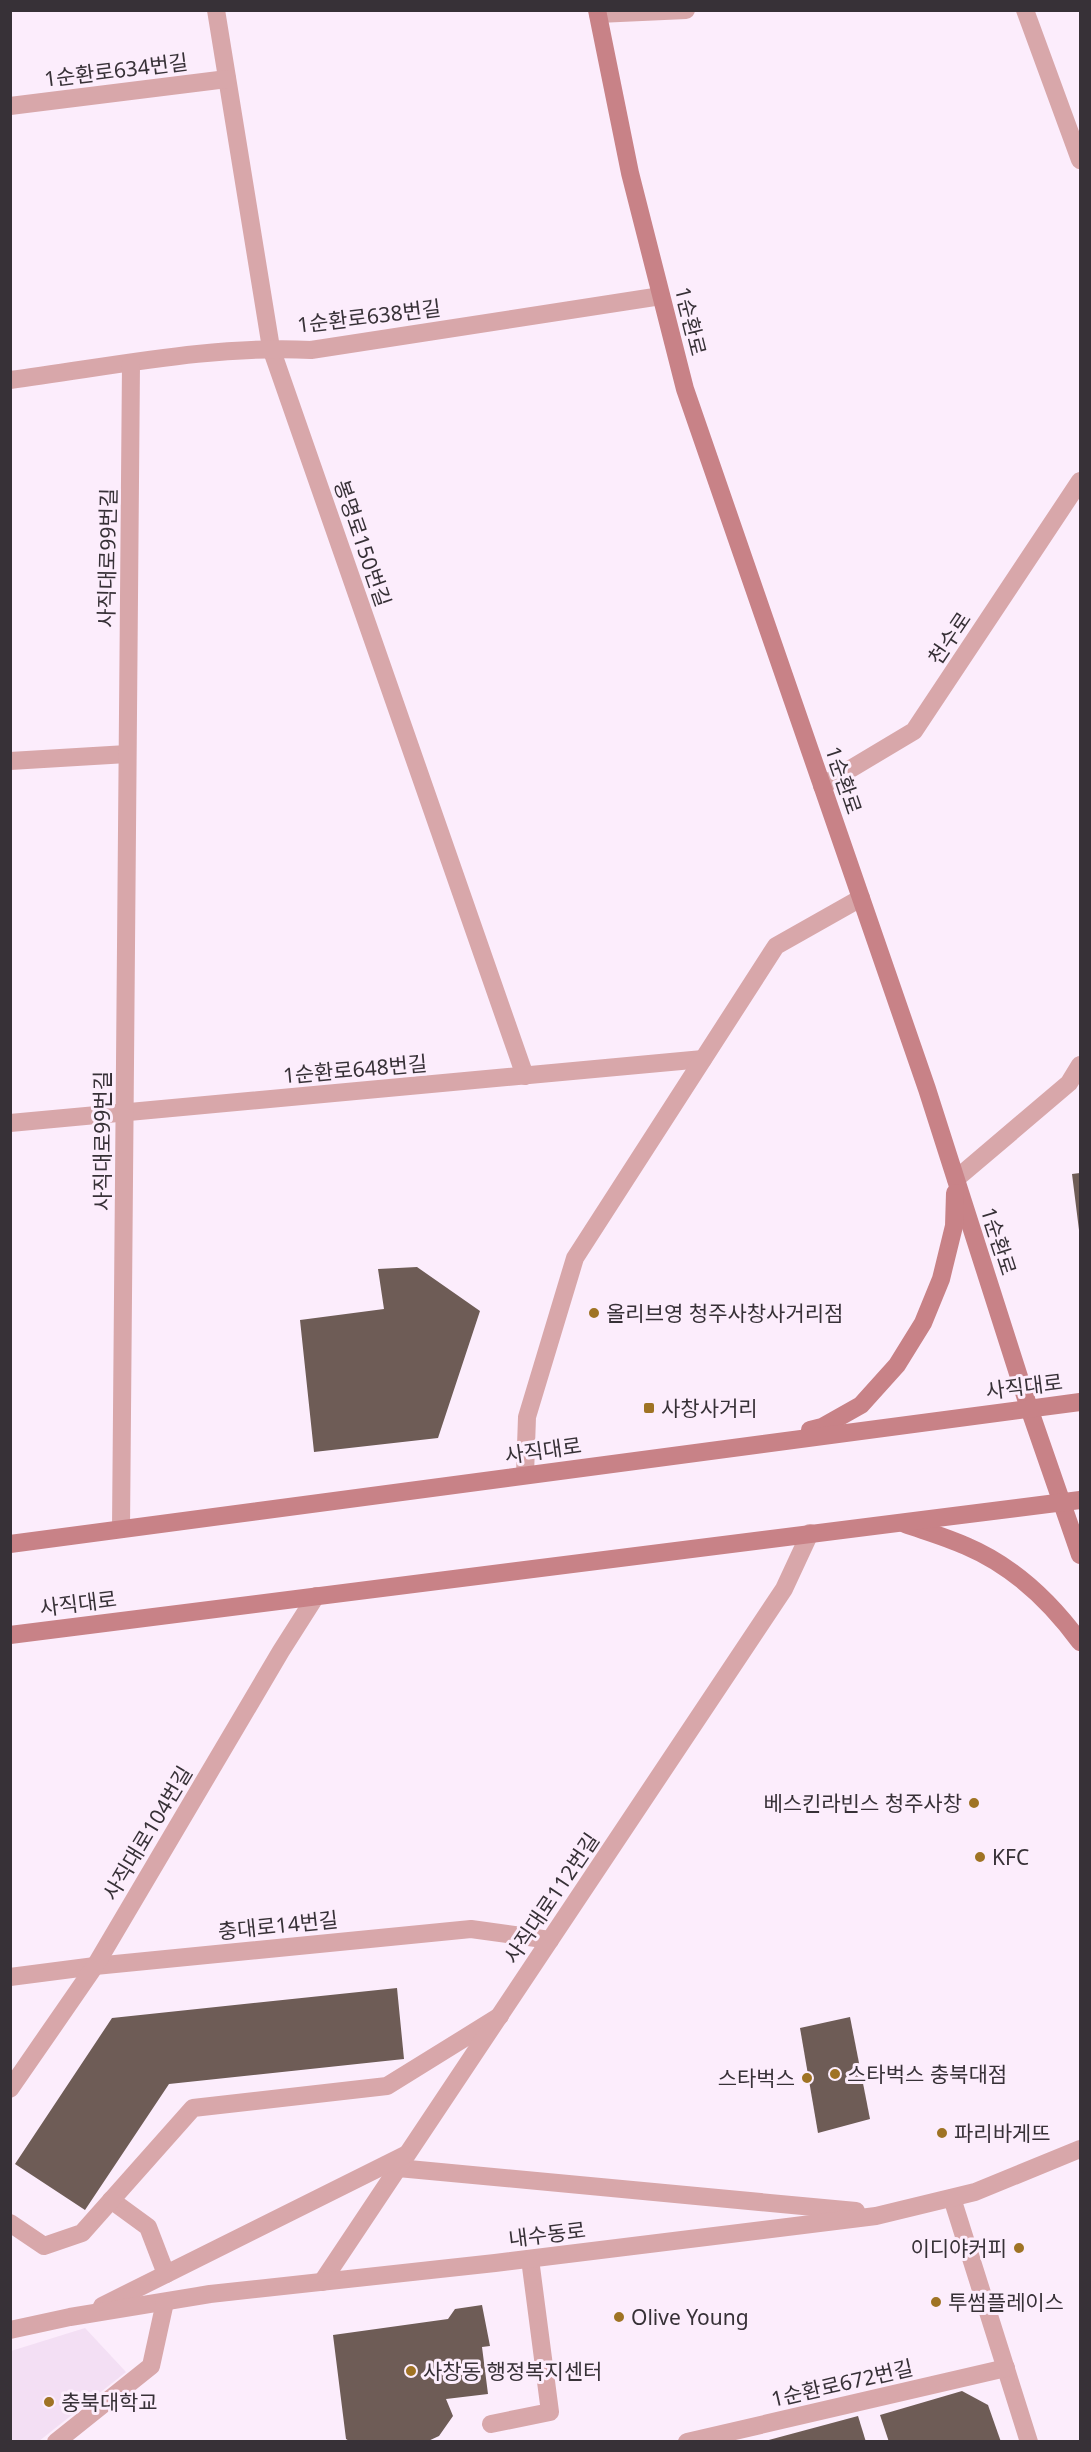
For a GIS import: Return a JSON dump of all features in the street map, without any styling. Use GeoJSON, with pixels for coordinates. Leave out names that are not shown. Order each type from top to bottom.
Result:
{"type":"FeatureCollection","features":[{"type":"Feature","properties":{"kind":"main road","name":"1순환로"},"geometry":{"type":"LineString","coordinates":[[597,12],[630,173],[685,389],[861,898],[956,1179],[1029,1408],[1080,1555]]}},
{"type":"Feature","properties":{"kind":"main road"},"geometry":{"type":"LineString","coordinates":[[757,1445],[822,1427],[861,1405],[897,1365],[923,1323],[941,1279],[954,1226],[956,1179]]}},
{"type":"Feature","properties":{"kind":"main road","name":"사직대로"},"geometry":{"type":"LineString","coordinates":[[10,1544],[1080,1402]]}},
{"type":"Feature","properties":{"kind":"main road","name":"사직대로"},"geometry":{"type":"LineString","coordinates":[[10,1635],[1080,1500]]}},
{"type":"Feature","properties":{"kind":"main road"},"geometry":{"type":"LineString","coordinates":[[900,1523],[966,1546],[1001,1564],[1037,1592],[1080,1642]]}},
{"type":"Feature","properties":{"kind":"street","name":"봉명로150번길"},"geometry":{"type":"LineString","coordinates":[[216,10],[271,348],[525,1076]]}},
{"type":"Feature","properties":{"kind":"street"},"geometry":{"type":"LineString","coordinates":[[597,12],[686,10]]}},
{"type":"Feature","properties":{"kind":"street"},"geometry":{"type":"LineString","coordinates":[[1025,10],[1080,160]]}},
{"type":"Feature","properties":{"kind":"street","name":"1순환로634번길"},"geometry":{"type":"LineString","coordinates":[[10,106],[227,79]]}},
{"type":"Feature","properties":{"kind":"street","name":"1순환로638번길"},"geometry":{"type":"LineString","coordinates":[[10,380],[230,350],[271,348],[310,350],[661,297]]}},
{"type":"Feature","properties":{"kind":"street","name":"사직대로99번길"},"geometry":{"type":"LineString","coordinates":[[121,1529],[131,364]]}},
{"type":"Feature","properties":{"kind":"street","name":"천수로"},"geometry":{"type":"LineString","coordinates":[[822,786],[914,731],[1080,481]]}},
{"type":"Feature","properties":{"kind":"street"},"geometry":{"type":"LineString","coordinates":[[10,761],[127,754]]}},
{"type":"Feature","properties":{"kind":"street"},"geometry":{"type":"LineString","coordinates":[[525,1475],[526,1418],[575,1258],[776,946],[861,898]]}},
{"type":"Feature","properties":{"kind":"street","name":"1순환로648번길"},"geometry":{"type":"LineString","coordinates":[[10,1123],[703,1059]]}},
{"type":"Feature","properties":{"kind":"street"},"geometry":{"type":"LineString","coordinates":[[956,1179],[1069,1083],[1080,1065]]}},
{"type":"Feature","properties":{"kind":"street","name":"사직대로112번길"},"geometry":{"type":"LineString","coordinates":[[322,2283],[784,1589],[810,1533]]}},
{"type":"Feature","properties":{"kind":"street","name":"사직대로104번길"},"geometry":{"type":"LineString","coordinates":[[10,2089],[95,1966],[316,1596]]}},
{"type":"Feature","properties":{"kind":"street","name":"충대로14번길"},"geometry":{"type":"LineString","coordinates":[[10,1977],[95,1966],[471,1929],[550,1940]]}},
{"type":"Feature","properties":{"kind":"street"},"geometry":{"type":"LineString","coordinates":[[10,2223],[44,2246],[82,2233],[193,2108],[387,2086],[500,2016]]}},
{"type":"Feature","properties":{"kind":"street","name":"내수동로"},"geometry":{"type":"LineString","coordinates":[[10,2330],[210,2294],[530,2259],[886,2214],[975,2192],[1080,2149]]}},
{"type":"Feature","properties":{"kind":"street"},"geometry":{"type":"LineString","coordinates":[[85,2315],[403,2161],[886,2214]]}},
{"type":"Feature","properties":{"kind":"street"},"geometry":{"type":"LineString","coordinates":[[952,2198],[1029,2442]]}},
{"type":"Feature","properties":{"kind":"street"},"geometry":{"type":"LineString","coordinates":[[111,2200],[148,2227],[166,2274]]}},
{"type":"Feature","properties":{"kind":"street"},"geometry":{"type":"LineString","coordinates":[[491,2424],[550,2412],[530,2259]]}},
{"type":"Feature","properties":{"kind":"street"},"geometry":{"type":"LineString","coordinates":[[56,2442],[151,2366],[165,2302]]}},
{"type":"Feature","properties":{"kind":"street","name":"1순환로672번길"},"geometry":{"type":"LineString","coordinates":[[687,2442],[1006,2368]]}},
{"type":"Feature","properties":{"kind":"shaded area","name":"충북대학교"},"geometry":{"type":"Polygon","coordinates":[[[85,2328],[126,2372],[39,2441],[11,2441],[11,2351],[85,2328]]]}},
{"type":"Feature","properties":{"kind":"building"},"geometry":{"type":"Polygon","coordinates":[[[1080,1173],[1080,1230],[1079,1230],[1072,1174],[1080,1173]]]}},
{"type":"Feature","properties":{"kind":"building"},"geometry":{"type":"Polygon","coordinates":[[[417,1267],[480,1311],[438,1438],[314,1452],[300,1320],[384,1309],[378,1269],[417,1267]]]}},
{"type":"Feature","properties":{"kind":"building"},"geometry":{"type":"Polygon","coordinates":[[[397,1988],[404,2059],[169,2084],[85,2210],[15,2164],[112,2018],[397,1988]]]}},
{"type":"Feature","properties":{"kind":"building","name":"스타벅스 충북대점"},"geometry":{"type":"Polygon","coordinates":[[[850,2017],[870,2119],[818,2133],[800,2028],[850,2017]]]}},
{"type":"Feature","properties":{"kind":"building","name":"사창동 행정복지센터"},"geometry":{"type":"Polygon","coordinates":[[[482,2305],[490,2346],[482,2347],[488,2394],[446,2399],[453,2416],[439,2436],[426,2442],[351,2442],[346,2439],[333,2335],[448,2319],[455,2309],[482,2305]]]}},
{"type":"Feature","properties":{"kind":"building"},"geometry":{"type":"Polygon","coordinates":[[[962,2391],[988,2405],[1001,2442],[889,2442],[880,2415],[962,2391]]]}},
{"type":"Feature","properties":{"kind":"building"},"geometry":{"type":"Polygon","coordinates":[[[858,2416],[866,2442],[765,2442],[765,2441],[858,2416]]]}},
{"type":"Feature","properties":{"kind":"place","name":"올리브영 청주사창사거리점"},"geometry":{"type":"Point","coordinates":[594,1313]}},
{"type":"Feature","properties":{"kind":"place","name":"사창사거리"},"geometry":{"type":"Point","coordinates":[649,1408]}},
{"type":"Feature","properties":{"kind":"place","name":"베스킨라빈스 청주사창"},"geometry":{"type":"Point","coordinates":[974,1803]}},
{"type":"Feature","properties":{"kind":"place","name":"KFC"},"geometry":{"type":"Point","coordinates":[980,1857]}},
{"type":"Feature","properties":{"kind":"place","name":"스타벅스 충북대점"},"geometry":{"type":"Point","coordinates":[835,2074]}},
{"type":"Feature","properties":{"kind":"place","name":"스타벅스"},"geometry":{"type":"Point","coordinates":[807,2078]}},
{"type":"Feature","properties":{"kind":"place","name":"파리바게뜨"},"geometry":{"type":"Point","coordinates":[942,2133]}},
{"type":"Feature","properties":{"kind":"place","name":"이디야커피"},"geometry":{"type":"Point","coordinates":[1019,2248]}},
{"type":"Feature","properties":{"kind":"place","name":"투썸플레이스"},"geometry":{"type":"Point","coordinates":[936,2302]}},
{"type":"Feature","properties":{"kind":"place","name":"Olive Young"},"geometry":{"type":"Point","coordinates":[619,2317]}},
{"type":"Feature","properties":{"kind":"place","name":"사창동 행정복지센터"},"geometry":{"type":"Point","coordinates":[411,2371]}},
{"type":"Feature","properties":{"kind":"place","name":"충북대학교"},"geometry":{"type":"Point","coordinates":[49,2402]}}]}
